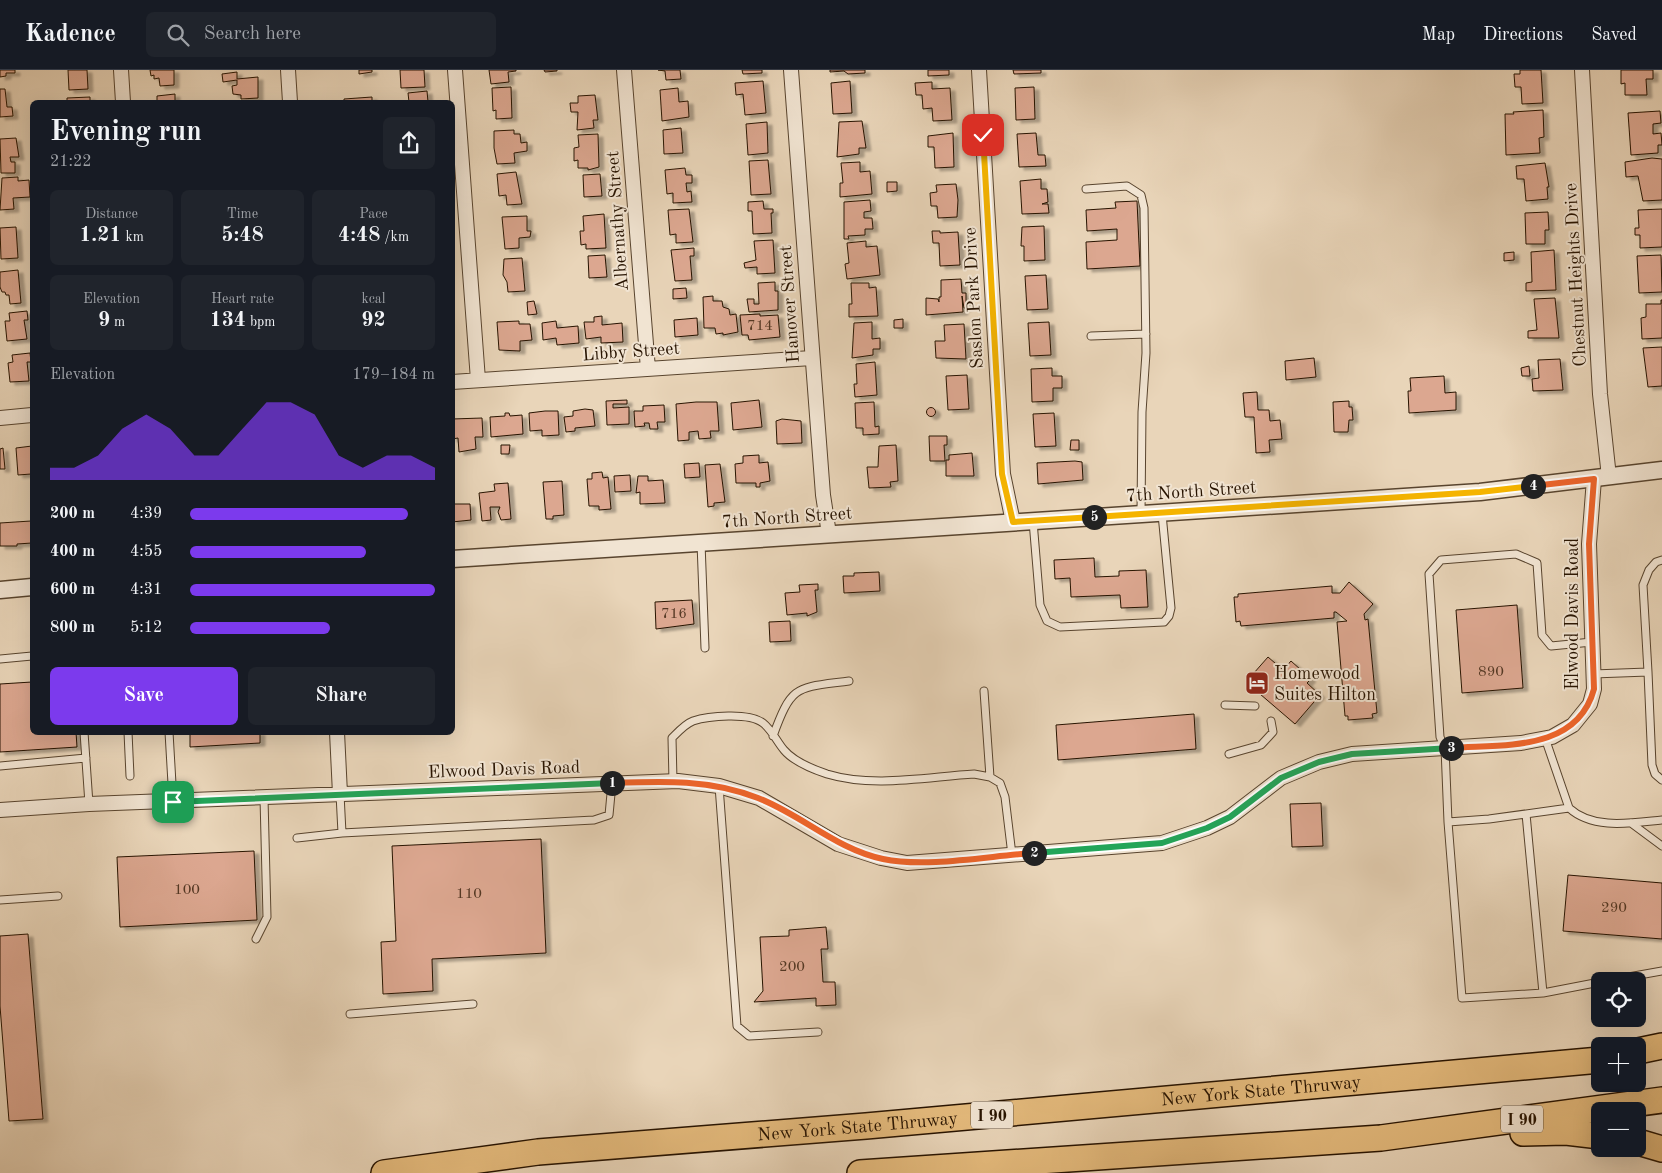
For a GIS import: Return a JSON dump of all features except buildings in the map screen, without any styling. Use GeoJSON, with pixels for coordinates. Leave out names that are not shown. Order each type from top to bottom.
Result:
{"type":"FeatureCollection","features":[{"type":"Feature","properties":{"kind":"highway"},"geometry":{"type":"LineString","coordinates":[[1646,1049],[1662,1046]]}},
{"type":"Feature","properties":{"kind":"highway"},"geometry":{"type":"LineString","coordinates":[[1646,1055],[1662,1053]]}},
{"type":"Feature","properties":{"kind":"highway","name":"New York State Thruway"},"geometry":{"type":"LineString","coordinates":[[384,1173],[538,1152],[866,1126],[1591,1060]]}},
{"type":"Feature","properties":{"kind":"highway","name":"I 90"},"geometry":{"type":"LineString","coordinates":[[860,1173],[1381,1138],[1662,1100]]}},
{"type":"Feature","properties":{"kind":"highway"},"geometry":{"type":"LineString","coordinates":[[1381,1138],[1566,1132],[1591,1135]]}},
{"type":"Feature","properties":{"kind":"highway"},"geometry":{"type":"LineString","coordinates":[[1646,1144],[1662,1149]]}},
{"type":"Feature","properties":{"kind":"street"},"geometry":{"type":"LineString","coordinates":[[121,70],[123,100]]}},
{"type":"Feature","properties":{"kind":"street"},"geometry":{"type":"LineString","coordinates":[[288,70],[290,100]]}},
{"type":"Feature","properties":{"kind":"street"},"geometry":{"type":"LineString","coordinates":[[455,70],[478,380]]}},
{"type":"Feature","properties":{"kind":"street","name":"Albernathy Street"},"geometry":{"type":"LineString","coordinates":[[624,70],[648,369]]}},
{"type":"Feature","properties":{"kind":"street","name":"Hanover Street"},"geometry":{"type":"LineString","coordinates":[[791,70],[823,495],[829,534]]}},
{"type":"Feature","properties":{"kind":"street","name":"Saslon Park Drive"},"geometry":{"type":"LineString","coordinates":[[979,70],[1002,474],[1013,522]]}},
{"type":"Feature","properties":{"kind":"street","name":"Chestnut Heights Drive"},"geometry":{"type":"LineString","coordinates":[[1582,70],[1600,394],[1601,478]]}},
{"type":"Feature","properties":{"kind":"street","name":"Libby Street"},"geometry":{"type":"LineString","coordinates":[[455,382],[812,358]]}},
{"type":"Feature","properties":{"kind":"street"},"geometry":{"type":"LineString","coordinates":[[0,418],[30,415]]}},
{"type":"Feature","properties":{"kind":"street","name":"7th North Street"},"geometry":{"type":"LineString","coordinates":[[455,559],[1480,492],[1662,470]]}},
{"type":"Feature","properties":{"kind":"street","name":"Elwood Davis Road"},"geometry":{"type":"LineString","coordinates":[[0,810],[89,804],[673,781],[719,786],[758,798],[838,844],[881,858],[907,863],[1162,843],[1207,828],[1230,817],[1281,778],[1319,762],[1352,754],[1521,743],[1552,737],[1573,725],[1590,704],[1594,689],[1589,544],[1601,478]]}},
{"type":"Feature","properties":{"kind":"street"},"geometry":{"type":"LineString","coordinates":[[0,590],[30,587]]}},
{"type":"Feature","properties":{"kind":"street"},"geometry":{"type":"LineString","coordinates":[[337,735],[340,794]]}},
{"type":"Feature","properties":{"kind":"lane"},"geometry":{"type":"LineString","coordinates":[[1086,189],[1127,186],[1141,195],[1144,208],[1146,334],[1142,412],[1141,514]]}},
{"type":"Feature","properties":{"kind":"lane"},"geometry":{"type":"LineString","coordinates":[[1091,336],[1146,334]]}},
{"type":"Feature","properties":{"kind":"lane"},"geometry":{"type":"LineString","coordinates":[[1033,521],[1040,605],[1047,622],[1060,627],[1164,622],[1170,616],[1171,608],[1162,513]]}},
{"type":"Feature","properties":{"kind":"lane"},"geometry":{"type":"LineString","coordinates":[[701,542],[705,648]]}},
{"type":"Feature","properties":{"kind":"lane"},"geometry":{"type":"LineString","coordinates":[[1591,984],[1543,993],[1462,998],[1444,748],[1440,737],[1429,574],[1441,560],[1516,554],[1536,563],[1542,635],[1551,646],[1592,642]]}},
{"type":"Feature","properties":{"kind":"lane"},"geometry":{"type":"LineString","coordinates":[[1662,560],[1656,562],[1649,570],[1643,585],[1652,765],[1655,774],[1662,780]]}},
{"type":"Feature","properties":{"kind":"lane"},"geometry":{"type":"LineString","coordinates":[[0,659],[30,656]]}},
{"type":"Feature","properties":{"kind":"lane"},"geometry":{"type":"LineString","coordinates":[[1594,674],[1648,672]]}},
{"type":"Feature","properties":{"kind":"lane"},"geometry":{"type":"LineString","coordinates":[[773,736],[783,708],[797,691],[813,686],[849,681]]}},
{"type":"Feature","properties":{"kind":"lane"},"geometry":{"type":"LineString","coordinates":[[984,691],[990,777]]}},
{"type":"Feature","properties":{"kind":"lane"},"geometry":{"type":"LineString","coordinates":[[1225,705],[1255,706]]}},
{"type":"Feature","properties":{"kind":"lane"},"geometry":{"type":"LineString","coordinates":[[673,781],[672,738],[691,722],[715,716],[750,718],[763,723],[784,751],[797,761],[826,774],[866,782],[974,774],[990,777],[1000,782],[1005,797],[1012,854]]}},
{"type":"Feature","properties":{"kind":"lane"},"geometry":{"type":"LineString","coordinates":[[1229,754],[1261,745],[1272,732],[1271,721]]}},
{"type":"Feature","properties":{"kind":"lane"},"geometry":{"type":"LineString","coordinates":[[84,735],[89,804]]}},
{"type":"Feature","properties":{"kind":"lane"},"geometry":{"type":"LineString","coordinates":[[128,735],[130,776]]}},
{"type":"Feature","properties":{"kind":"lane"},"geometry":{"type":"LineString","coordinates":[[169,735],[173,802]]}},
{"type":"Feature","properties":{"kind":"lane"},"geometry":{"type":"LineString","coordinates":[[1545,738],[1569,808],[1578,816],[1591,822],[1662,820]]}},
{"type":"Feature","properties":{"kind":"lane"},"geometry":{"type":"LineString","coordinates":[[0,766],[86,758]]}},
{"type":"Feature","properties":{"kind":"lane"},"geometry":{"type":"LineString","coordinates":[[297,838],[342,833],[594,820],[609,815],[612,783]]}},
{"type":"Feature","properties":{"kind":"lane"},"geometry":{"type":"LineString","coordinates":[[719,786],[737,1026],[748,1036],[818,1032]]}},
{"type":"Feature","properties":{"kind":"lane"},"geometry":{"type":"LineString","coordinates":[[340,794],[342,833]]}},
{"type":"Feature","properties":{"kind":"lane"},"geometry":{"type":"LineString","coordinates":[[256,939],[267,917],[264,798]]}},
{"type":"Feature","properties":{"kind":"lane"},"geometry":{"type":"LineString","coordinates":[[1448,822],[1569,808]]}},
{"type":"Feature","properties":{"kind":"lane"},"geometry":{"type":"LineString","coordinates":[[1526,814],[1543,993]]}},
{"type":"Feature","properties":{"kind":"lane"},"geometry":{"type":"LineString","coordinates":[[1631,822],[1662,846]]}},
{"type":"Feature","properties":{"kind":"lane"},"geometry":{"type":"LineString","coordinates":[[0,900],[58,896]]}},
{"type":"Feature","properties":{"kind":"lane"},"geometry":{"type":"LineString","coordinates":[[1646,974],[1662,971]]}},
{"type":"Feature","properties":{"kind":"lane"},"geometry":{"type":"LineString","coordinates":[[350,1014],[473,1004]]}},
{"type":"Feature","properties":{"kind":"place","name":"Homewood Suites Hilton"},"geometry":{"type":"Point","coordinates":[1257,683]}},
{"type":"Feature","properties":{"kind":"route"},"geometry":{"type":"LineString","coordinates":[[173,802],[678,781],[719,786],[758,798],[838,844],[881,858],[907,863],[1162,843],[1207,828],[1230,817],[1281,778],[1319,762],[1352,754],[1521,743],[1552,737],[1573,725],[1590,704],[1594,689],[1589,589],[1589,544],[1594,479],[1480,492],[1013,522],[1002,474],[983,135]]}}]}
